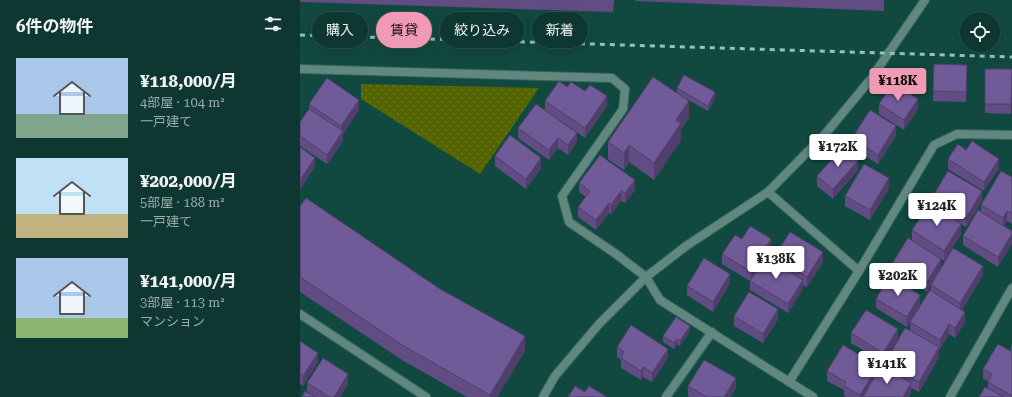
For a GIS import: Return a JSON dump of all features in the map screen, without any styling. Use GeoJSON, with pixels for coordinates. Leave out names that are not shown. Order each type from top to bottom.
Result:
{"type":"FeatureCollection","features":[{"type":"Feature","properties":{"kind":"street"},"geometry":{"type":"LineString","coordinates":[[543,397],[555,376],[599,324],[646,277],[686,246],[768,192],[826,133],[870,80],[924,0]]}},
{"type":"Feature","properties":{"kind":"street"},"geometry":{"type":"LineString","coordinates":[[300,69],[612,78],[624,89],[623,109],[562,196],[569,222],[616,254],[646,277],[660,300],[813,397]]}},
{"type":"Feature","properties":{"kind":"street"},"geometry":{"type":"LineString","coordinates":[[789,382],[859,271],[934,145],[957,134],[1012,135]]}},
{"type":"Feature","properties":{"kind":"street"},"geometry":{"type":"LineString","coordinates":[[768,192],[859,271]]}},
{"type":"Feature","properties":{"kind":"street"},"geometry":{"type":"LineString","coordinates":[[950,397],[1012,288]]}},
{"type":"Feature","properties":{"kind":"street"},"geometry":{"type":"LineString","coordinates":[[300,314],[426,397]]}},
{"type":"Feature","properties":{"kind":"street"},"geometry":{"type":"LineString","coordinates":[[666,397],[712,332]]}},
{"type":"Feature","properties":{"kind":"green space"},"geometry":{"type":"Polygon","coordinates":[[[361,84],[539,88],[480,174],[361,99],[361,84]]]}},
{"type":"Feature","properties":{"kind":"building"},"geometry":{"type":"Polygon","coordinates":[[[934,64],[967,65],[966,92],[933,91],[934,64]]]}},
{"type":"Feature","properties":{"kind":"building"},"geometry":{"type":"Polygon","coordinates":[[[985,69],[1012,69],[1011,104],[985,104],[985,69]]]}},
{"type":"Feature","properties":{"kind":"building"},"geometry":{"type":"Polygon","coordinates":[[[684,75],[715,92],[708,106],[677,88],[684,75]]]}},
{"type":"Feature","properties":{"kind":"building"},"geometry":{"type":"Polygon","coordinates":[[[653,77],[689,101],[676,120],[681,123],[654,163],[629,145],[624,153],[608,142],[653,77]]]}},
{"type":"Feature","properties":{"kind":"building"},"geometry":{"type":"Polygon","coordinates":[[[327,78],[359,100],[341,126],[309,104],[327,78]]]}},
{"type":"Feature","properties":{"kind":"building"},"geometry":{"type":"Polygon","coordinates":[[[559,81],[567,87],[571,82],[585,91],[590,85],[607,96],[585,128],[545,101],[559,81]]]}},
{"type":"Feature","properties":{"kind":"building"},"geometry":{"type":"Polygon","coordinates":[[[893,83],[918,99],[904,120],[879,104],[893,83]]]}},
{"type":"Feature","properties":{"kind":"building"},"geometry":{"type":"Polygon","coordinates":[[[536,104],[577,133],[568,145],[558,138],[549,150],[518,128],[536,104]]]}},
{"type":"Feature","properties":{"kind":"building"},"geometry":{"type":"Polygon","coordinates":[[[309,109],[343,131],[327,155],[300,136],[300,122],[309,109]]]}},
{"type":"Feature","properties":{"kind":"building"},"geometry":{"type":"Polygon","coordinates":[[[870,110],[896,126],[878,155],[852,138],[870,110]]]}},
{"type":"Feature","properties":{"kind":"building"},"geometry":{"type":"Polygon","coordinates":[[[510,135],[541,158],[526,179],[495,156],[510,135]]]}},
{"type":"Feature","properties":{"kind":"building"},"geometry":{"type":"Polygon","coordinates":[[[972,141],[999,159],[984,182],[948,159],[958,144],[966,150],[972,141]]]}},
{"type":"Feature","properties":{"kind":"building"},"geometry":{"type":"Polygon","coordinates":[[[300,147],[315,158],[300,180],[300,147]]]}},
{"type":"Feature","properties":{"kind":"building"},"geometry":{"type":"Polygon","coordinates":[[[842,148],[858,161],[833,189],[817,176],[842,148]]]}},
{"type":"Feature","properties":{"kind":"building"},"geometry":{"type":"Polygon","coordinates":[[[600,155],[635,180],[625,193],[621,191],[611,205],[609,203],[596,220],[578,207],[590,191],[579,183],[600,155]]]}},
{"type":"Feature","properties":{"kind":"building"},"geometry":{"type":"Polygon","coordinates":[[[864,164],[889,178],[870,210],[845,196],[864,164]]]}},
{"type":"Feature","properties":{"kind":"building"},"geometry":{"type":"Polygon","coordinates":[[[948,171],[982,191],[966,218],[945,205],[948,202],[934,194],[948,171]]]}},
{"type":"Feature","properties":{"kind":"building"},"geometry":{"type":"Polygon","coordinates":[[[1001,171],[1012,177],[1012,214],[1007,211],[1003,218],[981,205],[1001,171]]]}},
{"type":"Feature","properties":{"kind":"building"},"geometry":{"type":"Polygon","coordinates":[[[306,198],[440,289],[525,336],[490,395],[402,345],[300,277],[300,206],[306,198]]]}},
{"type":"Feature","properties":{"kind":"building"},"geometry":{"type":"Polygon","coordinates":[[[930,203],[961,224],[944,251],[912,230],[930,203]]]}},
{"type":"Feature","properties":{"kind":"building"},"geometry":{"type":"Polygon","coordinates":[[[978,210],[1012,231],[1012,234],[998,257],[963,236],[978,210]]]}},
{"type":"Feature","properties":{"kind":"building"},"geometry":{"type":"Polygon","coordinates":[[[750,226],[771,239],[751,272],[722,254],[735,235],[742,239],[750,226]]]}},
{"type":"Feature","properties":{"kind":"building"},"geometry":{"type":"Polygon","coordinates":[[[790,232],[823,252],[807,277],[774,257],[790,232]]]}},
{"type":"Feature","properties":{"kind":"building"},"geometry":{"type":"Polygon","coordinates":[[[908,238],[941,259],[927,282],[893,262],[908,238]]]}},
{"type":"Feature","properties":{"kind":"building"},"geometry":{"type":"Polygon","coordinates":[[[953,248],[983,266],[960,303],[931,285],[953,248]]]}},
{"type":"Feature","properties":{"kind":"building"},"geometry":{"type":"Polygon","coordinates":[[[765,256],[803,280],[788,304],[750,281],[765,256]]]}},
{"type":"Feature","properties":{"kind":"building"},"geometry":{"type":"Polygon","coordinates":[[[704,258],[730,274],[713,302],[687,286],[704,258]]]}},
{"type":"Feature","properties":{"kind":"building"},"geometry":{"type":"Polygon","coordinates":[[[889,276],[920,295],[907,317],[876,299],[889,276]]]}},
{"type":"Feature","properties":{"kind":"building"},"geometry":{"type":"Polygon","coordinates":[[[930,290],[965,312],[955,328],[949,324],[940,340],[910,322],[930,290]]]}},
{"type":"Feature","properties":{"kind":"building"},"geometry":{"type":"Polygon","coordinates":[[[749,292],[778,309],[763,334],[734,316],[749,292]]]}},
{"type":"Feature","properties":{"kind":"building"},"geometry":{"type":"Polygon","coordinates":[[[866,310],[898,329],[883,353],[851,333],[866,310]]]}},
{"type":"Feature","properties":{"kind":"building"},"geometry":{"type":"Polygon","coordinates":[[[676,317],[690,326],[680,341],[677,339],[674,343],[663,336],[676,317]]]}},
{"type":"Feature","properties":{"kind":"building"},"geometry":{"type":"Polygon","coordinates":[[[631,325],[668,349],[652,373],[643,367],[641,371],[621,358],[624,352],[617,347],[631,325]]]}},
{"type":"Feature","properties":{"kind":"building"},"geometry":{"type":"Polygon","coordinates":[[[905,328],[939,347],[919,382],[904,374],[906,370],[887,359],[905,328]]]}},
{"type":"Feature","properties":{"kind":"building"},"geometry":{"type":"Polygon","coordinates":[[[300,341],[318,353],[303,376],[300,374],[300,341]]]}},
{"type":"Feature","properties":{"kind":"building"},"geometry":{"type":"Polygon","coordinates":[[[998,344],[1012,352],[1012,396],[988,382],[992,374],[983,369],[998,344]]]}},
{"type":"Feature","properties":{"kind":"building"},"geometry":{"type":"Polygon","coordinates":[[[843,345],[878,366],[860,395],[844,386],[846,382],[827,371],[843,345]]]}},
{"type":"Feature","properties":{"kind":"building"},"geometry":{"type":"Polygon","coordinates":[[[323,358],[348,374],[334,397],[330,397],[307,383],[323,358]]]}},
{"type":"Feature","properties":{"kind":"building"},"geometry":{"type":"Polygon","coordinates":[[[704,360],[736,378],[724,397],[707,397],[688,386],[704,360]]]}},
{"type":"Feature","properties":{"kind":"building"},"geometry":{"type":"Polygon","coordinates":[[[881,365],[911,383],[903,397],[863,397],[881,365]]]}},
{"type":"Feature","properties":{"kind":"building"},"geometry":{"type":"Polygon","coordinates":[[[575,386],[585,392],[589,386],[607,397],[568,397],[575,386]]]}},
{"type":"Feature","properties":{"kind":"building"},"geometry":{"type":"Polygon","coordinates":[[[985,387],[1004,397],[979,397],[985,387]]]}},
{"type":"Feature","properties":{"kind":"building"},"geometry":{"type":"Polygon","coordinates":[[[305,391],[315,397],[302,397],[305,391]]]}},
{"type":"Feature","properties":{"kind":"railway"},"geometry":{"type":"LineString","coordinates":[[300,35],[1012,57]]}}]}
